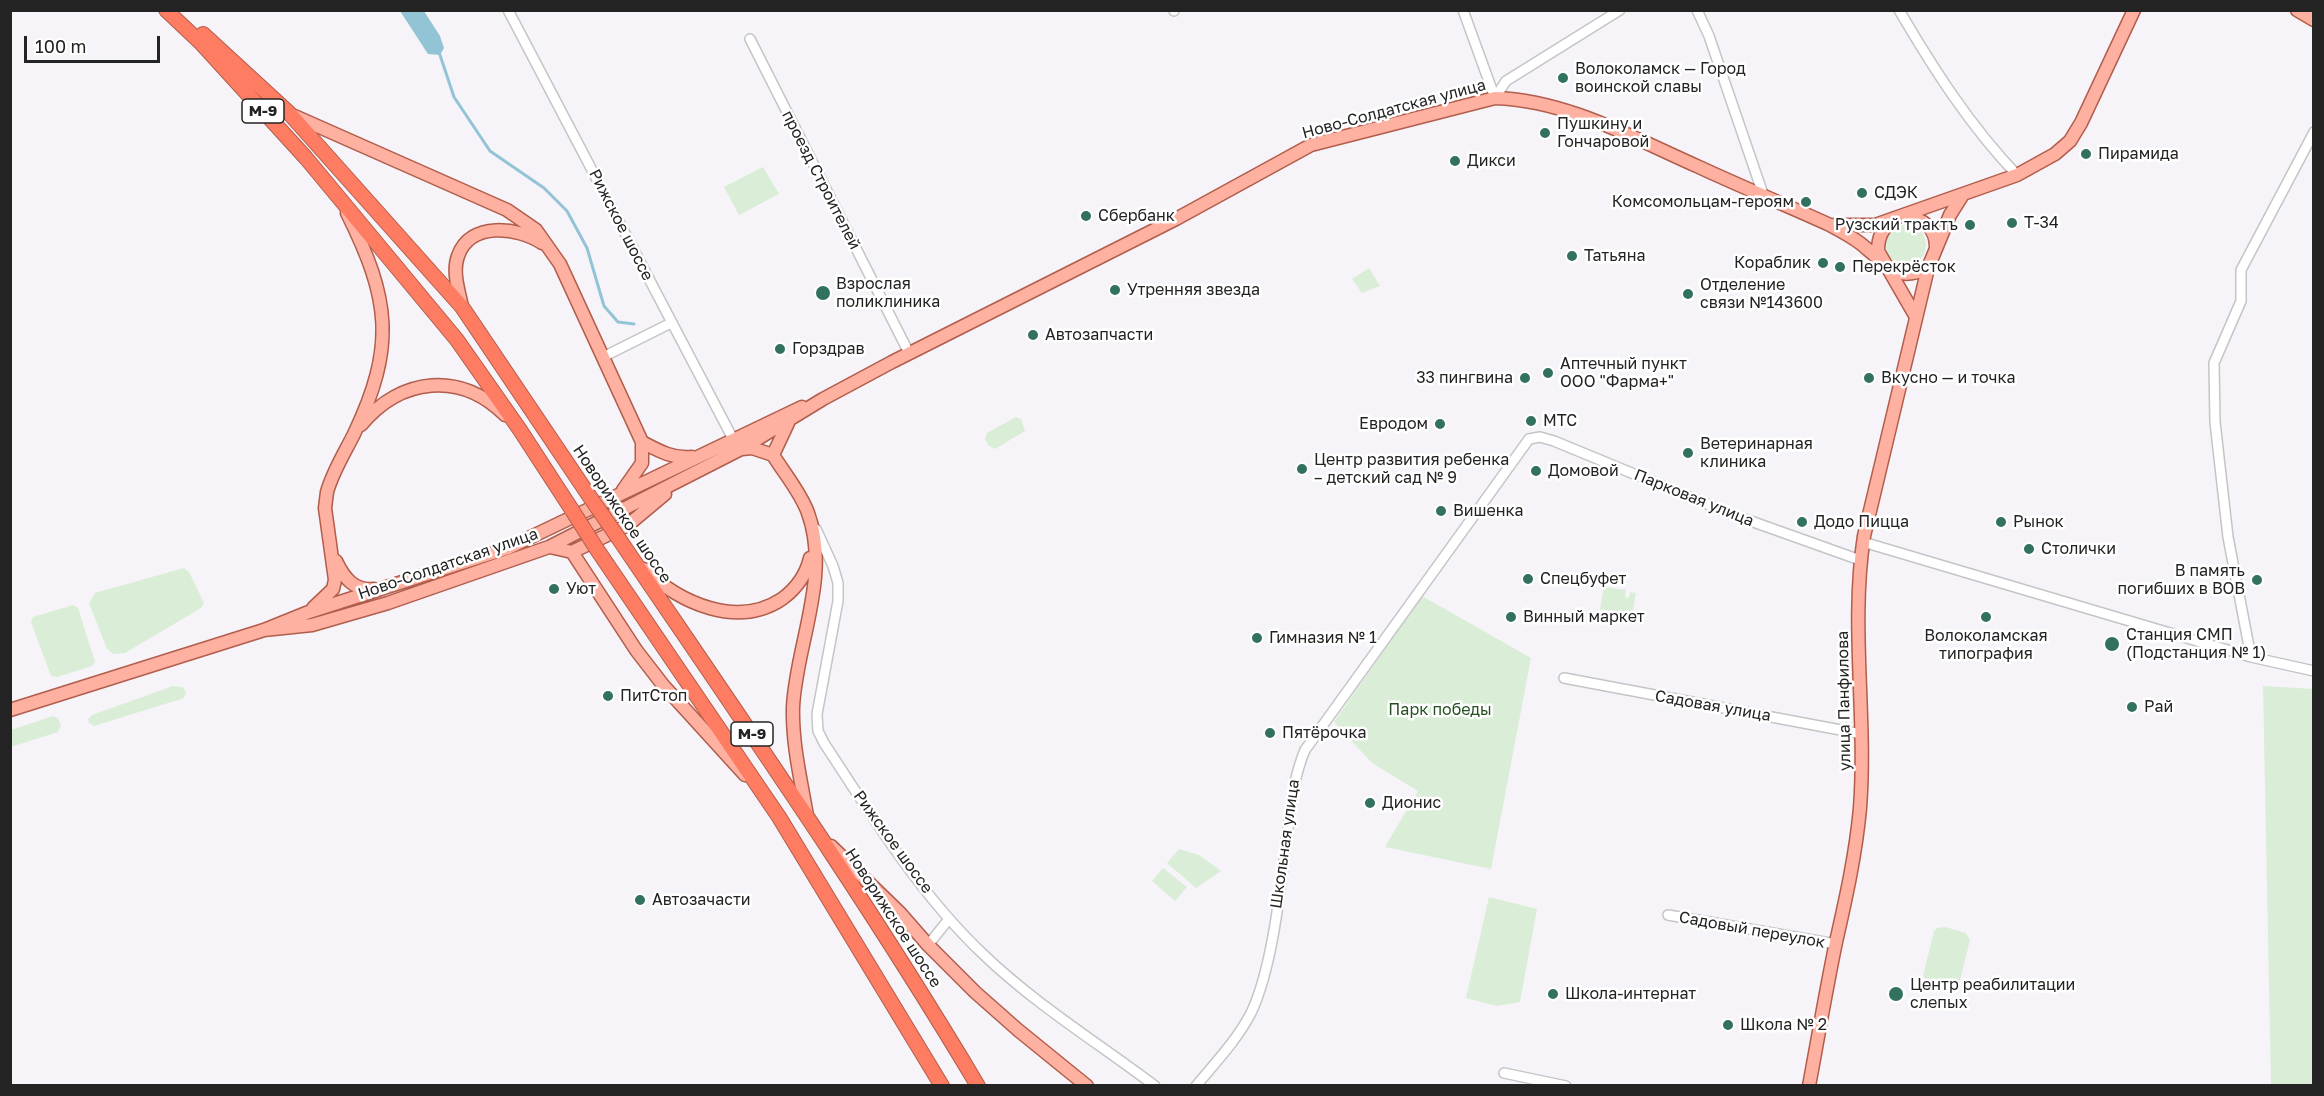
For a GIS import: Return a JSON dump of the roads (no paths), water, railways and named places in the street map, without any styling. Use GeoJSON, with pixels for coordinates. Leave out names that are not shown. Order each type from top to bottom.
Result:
{"type":"FeatureCollection","features":[{"type":"Feature","properties":{"kind":"highway","name":"М-9"},"geometry":{"type":"LineString","coordinates":[[166,10],[226,71],[341,201],[457,340],[520,430],[596,548],[779,817],[942,1086]]}},
{"type":"Feature","properties":{"kind":"highway","name":"Новорижское шоссе"},"geometry":{"type":"LineString","coordinates":[[177,10],[289,113],[462,307],[819,834],[926,998],[978,1086]]}},
{"type":"Feature","properties":{"kind":"main road"},"geometry":{"type":"LineString","coordinates":[[1916,317],[1878,251],[1878,239],[1884,228],[1899,218],[2017,175],[2055,154],[2070,141],[2134,10]]}},
{"type":"Feature","properties":{"kind":"main road"},"geometry":{"type":"LineString","coordinates":[[2297,10],[2313,20]]}},
{"type":"Feature","properties":{"kind":"main road","name":"Ново-Солдатская улица"},"geometry":{"type":"LineString","coordinates":[[10,710],[264,630],[306,613],[508,548],[698,456],[737,444],[789,422],[823,399],[909,353],[1176,219],[1311,145],[1495,98],[1542,104],[1600,123],[1830,225],[1856,239],[1883,263]]}},
{"type":"Feature","properties":{"kind":"main road"},"geometry":{"type":"LineString","coordinates":[[289,113],[507,210],[536,230],[560,264],[642,442],[644,453],[637,472],[614,498]]}},
{"type":"Feature","properties":{"kind":"main road","name":"улица Панфилова"},"geometry":{"type":"LineString","coordinates":[[1809,1086],[1859,819],[1862,734],[1858,657],[1860,560],[1863,542],[1928,268],[1950,215],[1962,196]]}},
{"type":"Feature","properties":{"kind":"main road"},"geometry":{"type":"LineString","coordinates":[[306,613],[333,589],[335,580],[325,508],[327,492],[376,380],[383,344],[382,305],[366,251],[341,201]]}},
{"type":"Feature","properties":{"kind":"main road"},"geometry":{"type":"LineString","coordinates":[[1899,218],[1915,217],[1928,225],[1933,232],[1936,249]]}},
{"type":"Feature","properties":{"kind":"main road","name":"Ново-Солдатская улица"},"geometry":{"type":"LineString","coordinates":[[1830,225],[1858,227],[1899,218]]}},
{"type":"Feature","properties":{"kind":"main road"},"geometry":{"type":"LineString","coordinates":[[462,307],[457,281],[458,255],[481,234],[497,230],[515,231],[532,236],[548,247]]}},
{"type":"Feature","properties":{"kind":"main road"},"geometry":{"type":"LineString","coordinates":[[1883,263],[1893,271],[1907,275],[1928,268]]}},
{"type":"Feature","properties":{"kind":"main road"},"geometry":{"type":"LineString","coordinates":[[353,435],[383,402],[411,389],[433,386],[451,386],[476,392],[494,404],[520,430]]}},
{"type":"Feature","properties":{"kind":"main road","name":"Ново-Солдатская улица"},"geometry":{"type":"LineString","coordinates":[[264,630],[312,625],[388,603],[549,547],[675,484],[785,413],[823,399]]}},
{"type":"Feature","properties":{"kind":"main road"},"geometry":{"type":"LineString","coordinates":[[773,455],[789,422]]}},
{"type":"Feature","properties":{"kind":"main road"},"geometry":{"type":"LineString","coordinates":[[642,442],[662,453],[680,458],[698,456]]}},
{"type":"Feature","properties":{"kind":"main road"},"geometry":{"type":"LineString","coordinates":[[737,444],[773,455],[808,512]]}},
{"type":"Feature","properties":{"kind":"main road"},"geometry":{"type":"LineString","coordinates":[[549,547],[572,552],[628,525],[675,484]]}},
{"type":"Feature","properties":{"kind":"main road","name":"М-9"},"geometry":{"type":"LineString","coordinates":[[807,816],[795,748],[793,706],[812,594],[813,542],[808,512]]}},
{"type":"Feature","properties":{"kind":"main road","name":"М-9"},"geometry":{"type":"LineString","coordinates":[[631,556],[657,582],[678,595],[705,607],[746,612],[770,607],[790,593],[807,570],[813,542]]}},
{"type":"Feature","properties":{"kind":"main road"},"geometry":{"type":"LineString","coordinates":[[332,551],[344,577],[354,585],[365,590],[381,588]]}},
{"type":"Feature","properties":{"kind":"main road"},"geometry":{"type":"LineString","coordinates":[[572,552],[663,685],[779,817]]}},
{"type":"Feature","properties":{"kind":"main road"},"geometry":{"type":"LineString","coordinates":[[819,834],[900,912],[928,945],[1018,1030],[1088,1086]]}},
{"type":"Feature","properties":{"kind":"street","name":"Рижское шоссе"},"geometry":{"type":"LineString","coordinates":[[508,10],[671,323],[737,444]]}},
{"type":"Feature","properties":{"kind":"street"},"geometry":{"type":"LineString","coordinates":[[1463,10],[1495,98]]}},
{"type":"Feature","properties":{"kind":"street"},"geometry":{"type":"LineString","coordinates":[[1495,98],[1506,81],[1620,10]]}},
{"type":"Feature","properties":{"kind":"street"},"geometry":{"type":"LineString","coordinates":[[1697,10],[1709,36],[1762,194]]}},
{"type":"Feature","properties":{"kind":"street"},"geometry":{"type":"LineString","coordinates":[[1899,10],[1927,57],[1991,148],[2017,175]]}},
{"type":"Feature","properties":{"kind":"street","name":"проезд Строителей"},"geometry":{"type":"LineString","coordinates":[[750,39],[909,353]]}},
{"type":"Feature","properties":{"kind":"street"},"geometry":{"type":"LineString","coordinates":[[2251,657],[2228,537],[2215,422],[2214,363],[2241,301],[2241,270],[2313,132]]}},
{"type":"Feature","properties":{"kind":"street"},"geometry":{"type":"LineString","coordinates":[[603,357],[671,323]]}},
{"type":"Feature","properties":{"kind":"street","name":"Парковая улица"},"geometry":{"type":"LineString","coordinates":[[1529,439],[1540,437],[1554,441],[1731,514],[1860,560]]}},
{"type":"Feature","properties":{"kind":"street","name":"Школьная улица"},"geometry":{"type":"LineString","coordinates":[[1196,1086],[1228,1048],[1251,1012],[1260,984],[1276,911],[1287,841],[1290,796],[1305,750],[1529,439]]}},
{"type":"Feature","properties":{"kind":"street","name":"Рижское шоссе"},"geometry":{"type":"LineString","coordinates":[[808,512],[833,566],[838,583],[838,601],[817,714],[818,731],[874,819],[949,919],[985,957],[1155,1086]]}},
{"type":"Feature","properties":{"kind":"street"},"geometry":{"type":"LineString","coordinates":[[1863,542],[2251,657],[2313,671]]}},
{"type":"Feature","properties":{"kind":"street","name":"Садовая улица"},"geometry":{"type":"LineString","coordinates":[[1563,678],[1862,734]]}},
{"type":"Feature","properties":{"kind":"street","name":"Садовый переулок"},"geometry":{"type":"LineString","coordinates":[[1668,915],[1836,944]]}},
{"type":"Feature","properties":{"kind":"street"},"geometry":{"type":"LineString","coordinates":[[928,945],[949,919]]}},
{"type":"Feature","properties":{"kind":"street"},"geometry":{"type":"LineString","coordinates":[[1504,1073],[1566,1086]]}},
{"type":"Feature","properties":{"kind":"water"},"geometry":{"type":"Polygon","coordinates":[[[400,11],[424,11],[440,36],[444,48],[440,55],[428,54],[400,11]]]}},
{"type":"Feature","properties":{"kind":"waterway"},"geometry":{"type":"LineString","coordinates":[[440,55],[454,97],[490,151],[544,188],[567,211],[587,248],[604,306],[618,322],[634,324]]}},
{"type":"Feature","properties":{"kind":"place","name":"Волоколамск — Город воинской славы"},"geometry":{"type":"Point","coordinates":[1563,78]}},
{"type":"Feature","properties":{"kind":"place","name":"Пушкину и Гончаровой"},"geometry":{"type":"Point","coordinates":[1545,133]}},
{"type":"Feature","properties":{"kind":"place","name":"Пирамида"},"geometry":{"type":"Point","coordinates":[2086,154]}},
{"type":"Feature","properties":{"kind":"place","name":"Дикси"},"geometry":{"type":"Point","coordinates":[1455,161]}},
{"type":"Feature","properties":{"kind":"place","name":"СДЭК"},"geometry":{"type":"Point","coordinates":[1862,193]}},
{"type":"Feature","properties":{"kind":"place","name":"Комсомольцам-героям"},"geometry":{"type":"Point","coordinates":[1806,202]}},
{"type":"Feature","properties":{"kind":"place","name":"Сбербанк"},"geometry":{"type":"Point","coordinates":[1086,216]}},
{"type":"Feature","properties":{"kind":"place","name":"Т-34"},"geometry":{"type":"Point","coordinates":[2012,223]}},
{"type":"Feature","properties":{"kind":"place","name":"Рузский трактъ"},"geometry":{"type":"Point","coordinates":[1970,225]}},
{"type":"Feature","properties":{"kind":"place","name":"Татьяна"},"geometry":{"type":"Point","coordinates":[1572,256]}},
{"type":"Feature","properties":{"kind":"place","name":"Кораблик"},"geometry":{"type":"Point","coordinates":[1823,263]}},
{"type":"Feature","properties":{"kind":"place","name":"Перекрёсток"},"geometry":{"type":"Point","coordinates":[1840,267]}},
{"type":"Feature","properties":{"kind":"place","name":"Утренняя звезда"},"geometry":{"type":"Point","coordinates":[1115,290]}},
{"type":"Feature","properties":{"kind":"place","name":"Взрослая поликлиника"},"geometry":{"type":"Point","coordinates":[823,293]}},
{"type":"Feature","properties":{"kind":"place","name":"Отделение связи №143600"},"geometry":{"type":"Point","coordinates":[1688,294]}},
{"type":"Feature","properties":{"kind":"place","name":"Автозапчасти"},"geometry":{"type":"Point","coordinates":[1033,335]}},
{"type":"Feature","properties":{"kind":"place","name":"Горздрав"},"geometry":{"type":"Point","coordinates":[780,349]}},
{"type":"Feature","properties":{"kind":"place","name":"Аптечный пункт ООО \"Фарма+\""},"geometry":{"type":"Point","coordinates":[1548,373]}},
{"type":"Feature","properties":{"kind":"place","name":"33 пингвина"},"geometry":{"type":"Point","coordinates":[1525,378]}},
{"type":"Feature","properties":{"kind":"place","name":"Вкусно — и точка"},"geometry":{"type":"Point","coordinates":[1869,378]}},
{"type":"Feature","properties":{"kind":"place","name":"МТС"},"geometry":{"type":"Point","coordinates":[1531,421]}},
{"type":"Feature","properties":{"kind":"place","name":"Евродом"},"geometry":{"type":"Point","coordinates":[1440,424]}},
{"type":"Feature","properties":{"kind":"place","name":"Ветеринарная клиника"},"geometry":{"type":"Point","coordinates":[1688,453]}},
{"type":"Feature","properties":{"kind":"place","name":"Центр развития ребенка – детский сад № 9"},"geometry":{"type":"Point","coordinates":[1302,469]}},
{"type":"Feature","properties":{"kind":"place","name":"Домовой"},"geometry":{"type":"Point","coordinates":[1536,471]}},
{"type":"Feature","properties":{"kind":"place","name":"Вишенка"},"geometry":{"type":"Point","coordinates":[1441,511]}},
{"type":"Feature","properties":{"kind":"place","name":"Додо Пицца"},"geometry":{"type":"Point","coordinates":[1802,522]}},
{"type":"Feature","properties":{"kind":"place","name":"Рынок"},"geometry":{"type":"Point","coordinates":[2001,522]}},
{"type":"Feature","properties":{"kind":"place","name":"Столички"},"geometry":{"type":"Point","coordinates":[2029,549]}},
{"type":"Feature","properties":{"kind":"place","name":"Спецбуфет"},"geometry":{"type":"Point","coordinates":[1528,579]}},
{"type":"Feature","properties":{"kind":"place","name":"В память погибших в ВОВ"},"geometry":{"type":"Point","coordinates":[2257,580]}},
{"type":"Feature","properties":{"kind":"place","name":"Уют"},"geometry":{"type":"Point","coordinates":[554,589]}},
{"type":"Feature","properties":{"kind":"place","name":"Винный маркет"},"geometry":{"type":"Point","coordinates":[1511,617]}},
{"type":"Feature","properties":{"kind":"place","name":"Волоколамская типография"},"geometry":{"type":"Point","coordinates":[1986,617]}},
{"type":"Feature","properties":{"kind":"place","name":"Гимназия № 1"},"geometry":{"type":"Point","coordinates":[1257,638]}},
{"type":"Feature","properties":{"kind":"place","name":"Станция СМП (Подстанция № 1)"},"geometry":{"type":"Point","coordinates":[2112,644]}},
{"type":"Feature","properties":{"kind":"place","name":"ПитСтоп"},"geometry":{"type":"Point","coordinates":[608,696]}},
{"type":"Feature","properties":{"kind":"place","name":"Рай"},"geometry":{"type":"Point","coordinates":[2132,707]}},
{"type":"Feature","properties":{"kind":"place","name":"Пятёрочка"},"geometry":{"type":"Point","coordinates":[1270,733]}},
{"type":"Feature","properties":{"kind":"place","name":"Дионис"},"geometry":{"type":"Point","coordinates":[1370,803]}},
{"type":"Feature","properties":{"kind":"place","name":"Автозачасти"},"geometry":{"type":"Point","coordinates":[640,900]}},
{"type":"Feature","properties":{"kind":"place","name":"Школа-интернат"},"geometry":{"type":"Point","coordinates":[1553,994]}},
{"type":"Feature","properties":{"kind":"place","name":"Центр реабилитации слепых"},"geometry":{"type":"Point","coordinates":[1896,994]}},
{"type":"Feature","properties":{"kind":"place","name":"Школа № 2"},"geometry":{"type":"Point","coordinates":[1728,1025]}},
{"type":"Feature","properties":{"kind":"park label","name":"Парк победы"},"geometry":{"type":"Point","coordinates":[1440,710]}}]}
